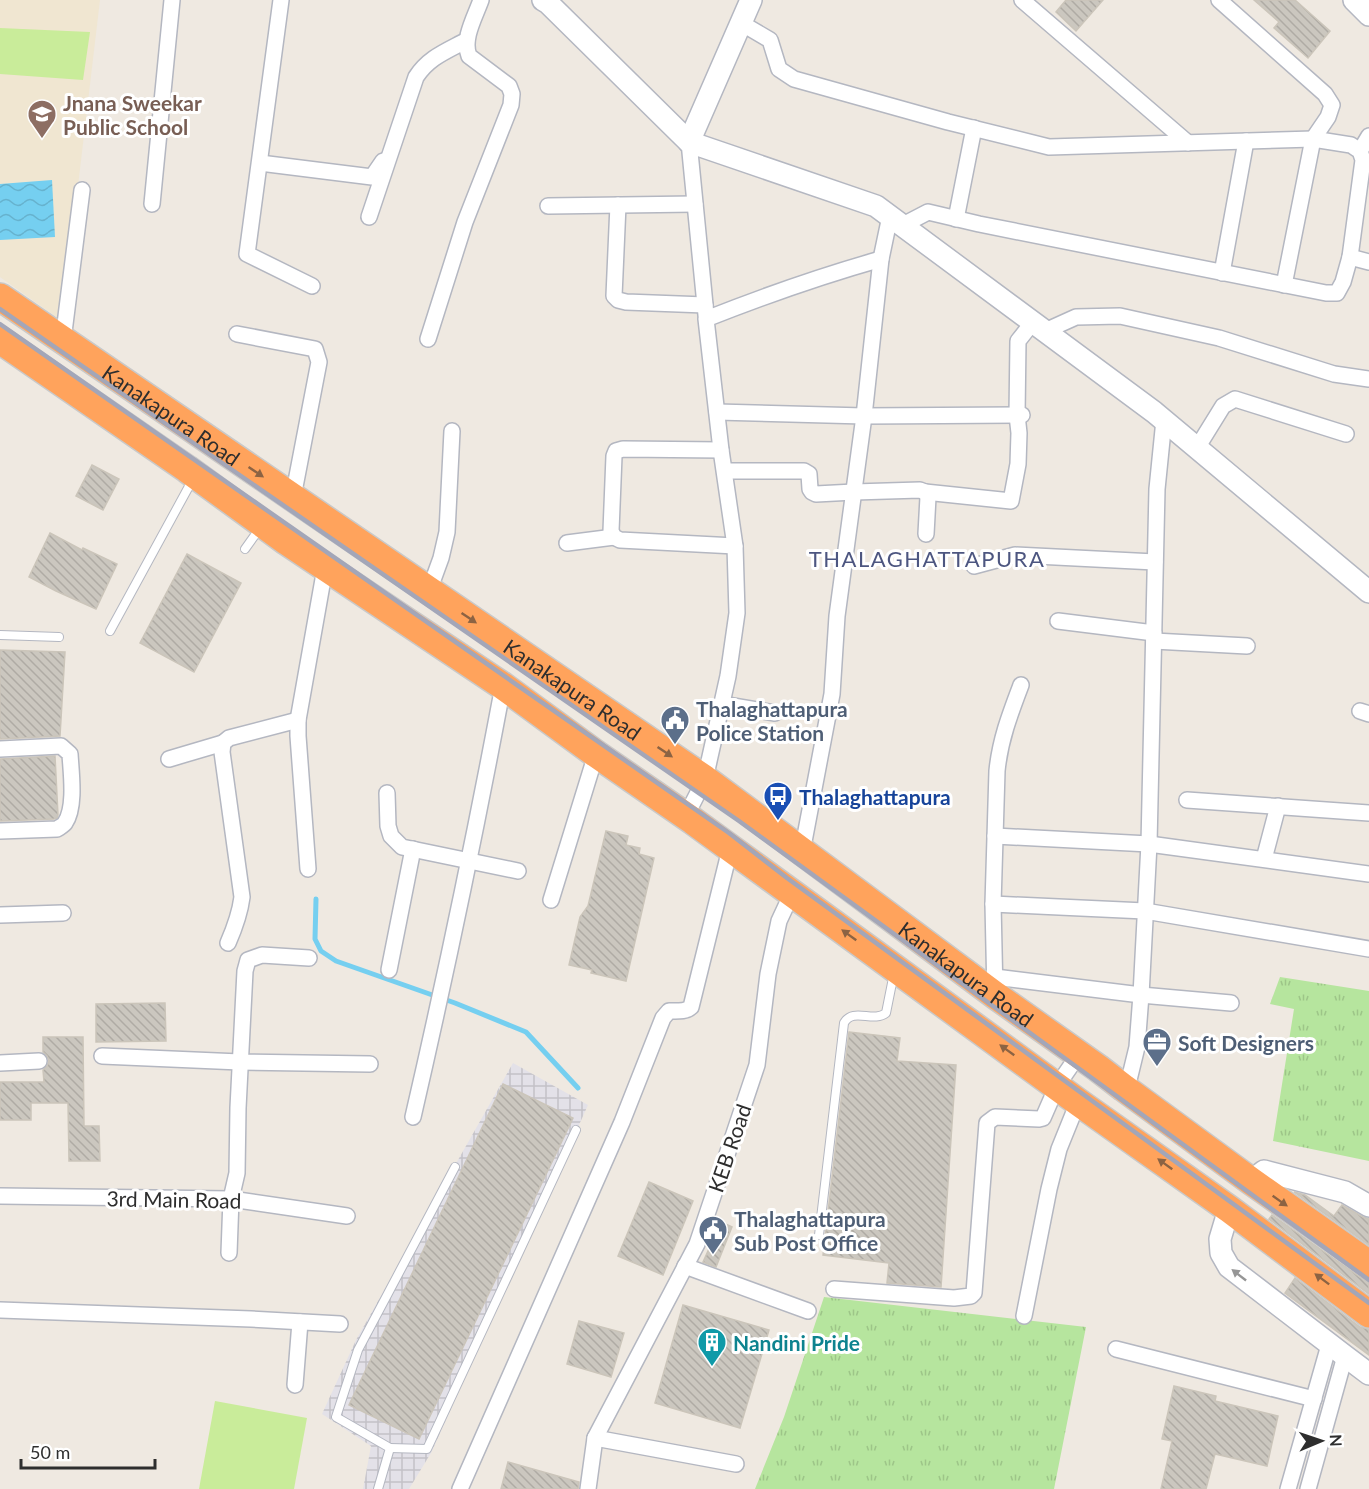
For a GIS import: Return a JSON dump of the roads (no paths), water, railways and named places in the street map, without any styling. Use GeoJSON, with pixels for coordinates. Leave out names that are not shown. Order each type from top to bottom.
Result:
{"type":"FeatureCollection","features":[{"type":"Feature","properties":{"kind":"highway","name":"Kanakapura Road"},"geometry":{"type":"LineString","coordinates":[[0,297],[705,780],[830,872],[995,986],[1124,1088],[1369,1264]]}},
{"type":"Feature","properties":{"kind":"highway","name":"Kanakapura Road"},"geometry":{"type":"LineString","coordinates":[[0,340],[325,568],[503,686],[686,816],[1369,1314]]}},
{"type":"Feature","properties":{"kind":"street"},"geometry":{"type":"LineString","coordinates":[[152,204],[172,0]]}},
{"type":"Feature","properties":{"kind":"street"},"geometry":{"type":"LineString","coordinates":[[281,0],[248,254],[312,286]]}},
{"type":"Feature","properties":{"kind":"street"},"geometry":{"type":"LineString","coordinates":[[428,339],[465,222],[511,105],[512,94],[509,86],[469,56],[466,49],[480,0]]}},
{"type":"Feature","properties":{"kind":"street"},"geometry":{"type":"LineString","coordinates":[[543,0],[689,142],[876,206],[1164,420],[1369,592]]}},
{"type":"Feature","properties":{"kind":"street"},"geometry":{"type":"LineString","coordinates":[[686,816],[705,780],[728,676],[737,613],[735,546],[705,312],[689,142],[751,0]]}},
{"type":"Feature","properties":{"kind":"street"},"geometry":{"type":"LineString","coordinates":[[1022,0],[1188,143]]}},
{"type":"Feature","properties":{"kind":"street"},"geometry":{"type":"LineString","coordinates":[[1219,0],[1325,94],[1332,105],[1328,117],[1313,139],[1284,285]]}},
{"type":"Feature","properties":{"kind":"street"},"geometry":{"type":"LineString","coordinates":[[1354,0],[1369,15]]}},
{"type":"Feature","properties":{"kind":"street"},"geometry":{"type":"LineString","coordinates":[[741,23],[770,40],[779,69],[794,79],[1049,147],[1313,139],[1351,145],[1360,151],[1363,160],[1350,257],[1343,282],[1337,293],[1326,293],[979,225],[928,212],[897,221]]}},
{"type":"Feature","properties":{"kind":"street"},"geometry":{"type":"LineString","coordinates":[[369,217],[416,77],[431,59],[467,40]]}},
{"type":"Feature","properties":{"kind":"street"},"geometry":{"type":"LineString","coordinates":[[956,219],[974,128]]}},
{"type":"Feature","properties":{"kind":"street"},"geometry":{"type":"LineString","coordinates":[[1360,151],[1369,136]]}},
{"type":"Feature","properties":{"kind":"street"},"geometry":{"type":"LineString","coordinates":[[1222,273],[1246,141]]}},
{"type":"Feature","properties":{"kind":"street"},"geometry":{"type":"LineString","coordinates":[[260,163],[372,177],[391,150]]}},
{"type":"Feature","properties":{"kind":"street"},"geometry":{"type":"LineString","coordinates":[[63,340],[82,190]]}},
{"type":"Feature","properties":{"kind":"street"},"geometry":{"type":"LineString","coordinates":[[548,206],[695,204]]}},
{"type":"Feature","properties":{"kind":"street"},"geometry":{"type":"LineString","coordinates":[[618,205],[614,296],[626,302],[705,312],[881,259]]}},
{"type":"Feature","properties":{"kind":"street"},"geometry":{"type":"LineString","coordinates":[[802,852],[832,694],[837,616],[864,416],[881,259],[897,221]]}},
{"type":"Feature","properties":{"kind":"street"},"geometry":{"type":"LineString","coordinates":[[1350,257],[1369,262]]}},
{"type":"Feature","properties":{"kind":"street"},"geometry":{"type":"LineString","coordinates":[[725,471],[804,471],[809,474],[812,492],[816,494],[920,490],[1011,501],[1018,464],[1020,433],[1018,341],[1039,327],[1076,317],[1120,316],[1219,338],[1334,374],[1369,379]]}},
{"type":"Feature","properties":{"kind":"street"},"geometry":{"type":"LineString","coordinates":[[237,334],[315,349],[319,362],[293,497]]}},
{"type":"Feature","properties":{"kind":"street"},"geometry":{"type":"LineString","coordinates":[[1197,448],[1223,406],[1235,399],[1346,434]]}},
{"type":"Feature","properties":{"kind":"street"},"geometry":{"type":"LineString","coordinates":[[717,412],[864,416],[1020,415]]}},
{"type":"Feature","properties":{"kind":"street"},"geometry":{"type":"LineString","coordinates":[[1124,1088],[1129,1080],[1137,1047],[1141,995],[1149,844],[1157,489],[1164,420]]}},
{"type":"Feature","properties":{"kind":"street"},"geometry":{"type":"LineString","coordinates":[[429,591],[441,558],[447,532],[452,431]]}},
{"type":"Feature","properties":{"kind":"street"},"geometry":{"type":"LineString","coordinates":[[614,537],[611,531],[616,451],[623,449],[722,450]]}},
{"type":"Feature","properties":{"kind":"street"},"geometry":{"type":"LineString","coordinates":[[925,492],[928,497],[926,534]]}},
{"type":"Feature","properties":{"kind":"street"},"geometry":{"type":"LineString","coordinates":[[567,543],[614,537],[620,540],[735,546]]}},
{"type":"Feature","properties":{"kind":"street"},"geometry":{"type":"LineString","coordinates":[[974,566],[1015,555],[1155,562]]}},
{"type":"Feature","properties":{"kind":"street"},"geometry":{"type":"LineString","coordinates":[[308,869],[298,720],[325,568]]}},
{"type":"Feature","properties":{"kind":"street"},"geometry":{"type":"LineString","coordinates":[[1058,621],[1154,637],[1246,646]]}},
{"type":"Feature","properties":{"kind":"street"},"geometry":{"type":"LineString","coordinates":[[1021,685],[1006,723],[999,749],[993,904],[995,986],[1232,1003]]}},
{"type":"Feature","properties":{"kind":"street"},"geometry":{"type":"LineString","coordinates":[[413,1117],[482,802],[503,686]]}},
{"type":"Feature","properties":{"kind":"street"},"geometry":{"type":"LineString","coordinates":[[722,704],[775,713]]}},
{"type":"Feature","properties":{"kind":"street"},"geometry":{"type":"LineString","coordinates":[[169,759],[223,743],[229,738],[298,720]]}},
{"type":"Feature","properties":{"kind":"street"},"geometry":{"type":"LineString","coordinates":[[223,743],[222,752],[242,897],[236,926],[228,943]]}},
{"type":"Feature","properties":{"kind":"street"},"geometry":{"type":"LineString","coordinates":[[0,749],[61,746],[70,754],[71,809],[65,824],[57,829],[0,831]]}},
{"type":"Feature","properties":{"kind":"street"},"geometry":{"type":"LineString","coordinates":[[550,900],[596,754]]}},
{"type":"Feature","properties":{"kind":"street"},"geometry":{"type":"LineString","coordinates":[[387,794],[388,825],[391,837],[402,847],[518,871]]}},
{"type":"Feature","properties":{"kind":"street"},"geometry":{"type":"LineString","coordinates":[[1187,800],[1369,813]]}},
{"type":"Feature","properties":{"kind":"street"},"geometry":{"type":"LineString","coordinates":[[1264,859],[1278,806]]}},
{"type":"Feature","properties":{"kind":"street"},"geometry":{"type":"LineString","coordinates":[[995,836],[1149,844],[1369,874]]}},
{"type":"Feature","properties":{"kind":"street"},"geometry":{"type":"LineString","coordinates":[[389,970],[413,849]]}},
{"type":"Feature","properties":{"kind":"street"},"geometry":{"type":"LineString","coordinates":[[460,1489],[622,1122],[663,1018],[669,1011],[688,1010],[691,1006],[730,849]]}},
{"type":"Feature","properties":{"kind":"street","name":"KEB Road"},"geometry":{"type":"LineString","coordinates":[[588,1489],[594,1438],[697,1244],[757,1065],[768,974],[780,921],[792,893]]}},
{"type":"Feature","properties":{"kind":"street"},"geometry":{"type":"LineString","coordinates":[[993,904],[1145,911],[1369,949]]}},
{"type":"Feature","properties":{"kind":"street"},"geometry":{"type":"LineString","coordinates":[[0,915],[63,913]]}},
{"type":"Feature","properties":{"kind":"street"},"geometry":{"type":"LineString","coordinates":[[229,1253],[231,1199],[237,1173],[237,1108],[245,971],[248,960],[262,955],[309,958]]}},
{"type":"Feature","properties":{"kind":"street"},"geometry":{"type":"LineString","coordinates":[[1024,1316],[1048,1189],[1059,1149],[1067,1094],[1079,1054]]}},
{"type":"Feature","properties":{"kind":"street"},"geometry":{"type":"LineString","coordinates":[[102,1056],[240,1062],[370,1064]]}},
{"type":"Feature","properties":{"kind":"street"},"geometry":{"type":"LineString","coordinates":[[0,1064],[39,1061]]}},
{"type":"Feature","properties":{"kind":"street"},"geometry":{"type":"LineString","coordinates":[[834,1289],[954,1298],[971,1296],[974,1293],[987,1123],[995,1117],[1042,1118],[1067,1094]]}},
{"type":"Feature","properties":{"kind":"street"},"geometry":{"type":"LineString","coordinates":[[1251,1181],[1264,1171],[1345,1192],[1369,1206]]}},
{"type":"Feature","properties":{"kind":"street","name":"3rd Main Road"},"geometry":{"type":"LineString","coordinates":[[0,1196],[231,1199],[347,1216]]}},
{"type":"Feature","properties":{"kind":"street"},"geometry":{"type":"LineString","coordinates":[[1228,1209],[1220,1239],[1221,1253],[1229,1267],[1369,1374]]}},
{"type":"Feature","properties":{"kind":"street"},"geometry":{"type":"LineString","coordinates":[[685,1266],[808,1311]]}},
{"type":"Feature","properties":{"kind":"street"},"geometry":{"type":"LineString","coordinates":[[0,1310],[340,1324]]}},
{"type":"Feature","properties":{"kind":"street"},"geometry":{"type":"LineString","coordinates":[[295,1385],[300,1322]]}},
{"type":"Feature","properties":{"kind":"street"},"geometry":{"type":"LineString","coordinates":[[1116,1349],[1314,1399]]}},
{"type":"Feature","properties":{"kind":"street"},"geometry":{"type":"LineString","coordinates":[[1288,1489],[1314,1399],[1337,1351]]}},
{"type":"Feature","properties":{"kind":"street"},"geometry":{"type":"LineString","coordinates":[[1308,1489],[1337,1351]]}},
{"type":"Feature","properties":{"kind":"street"},"geometry":{"type":"LineString","coordinates":[[594,1438],[735,1464]]}},
{"type":"Feature","properties":{"kind":"lane"},"geometry":{"type":"LineString","coordinates":[[110,631],[196,476]]}},
{"type":"Feature","properties":{"kind":"lane"},"geometry":{"type":"LineString","coordinates":[[245,549],[262,524]]}},
{"type":"Feature","properties":{"kind":"lane"},"geometry":{"type":"LineString","coordinates":[[0,635],[59,637]]}},
{"type":"Feature","properties":{"kind":"lane"},"geometry":{"type":"LineString","coordinates":[[819,1235],[844,1023],[848,1017],[852,1016],[884,1016],[896,969]]}},
{"type":"Feature","properties":{"kind":"lane"},"geometry":{"type":"LineString","coordinates":[[455,1167],[358,1350],[336,1417],[390,1448],[427,1449],[576,1130]]}},
{"type":"Feature","properties":{"kind":"lane"},"geometry":{"type":"LineString","coordinates":[[378,1489],[390,1448]]}},
{"type":"Feature","properties":{"kind":"water"},"geometry":{"type":"Polygon","coordinates":[[[52,180],[55,237],[0,240],[0,184],[52,180]]]}},
{"type":"Feature","properties":{"kind":"waterway"},"geometry":{"type":"LineString","coordinates":[[316,899],[315,939],[321,951],[336,961],[455,1003],[526,1032],[578,1088]]}},
{"type":"Feature","properties":{"kind":"railway"},"geometry":{"type":"LineString","coordinates":[[0,309],[739,821],[1369,1280]]}},
{"type":"Feature","properties":{"kind":"railway"},"geometry":{"type":"LineString","coordinates":[[0,324],[729,833],[787,878],[1369,1303]]}},
{"type":"Feature","properties":{"kind":"place","name":"Jnana Sweekar Public School"},"geometry":{"type":"Point","coordinates":[42,140]}},
{"type":"Feature","properties":{"kind":"place","name":"Thalaghattapura Police Station"},"geometry":{"type":"Point","coordinates":[675,746]}},
{"type":"Feature","properties":{"kind":"place","name":"Thalaghattapura"},"geometry":{"type":"Point","coordinates":[778,822]}},
{"type":"Feature","properties":{"kind":"place","name":"Soft Designers"},"geometry":{"type":"Point","coordinates":[1157,1068]}},
{"type":"Feature","properties":{"kind":"place","name":"Thalaghattapura Sub Post Office"},"geometry":{"type":"Point","coordinates":[713,1256]}},
{"type":"Feature","properties":{"kind":"place","name":"Nandini Pride"},"geometry":{"type":"Point","coordinates":[712,1368]}},
{"type":"Feature","properties":{"kind":"district","name":"THALAGHATTAPURA"},"geometry":{"type":"Point","coordinates":[927,558]}}]}
